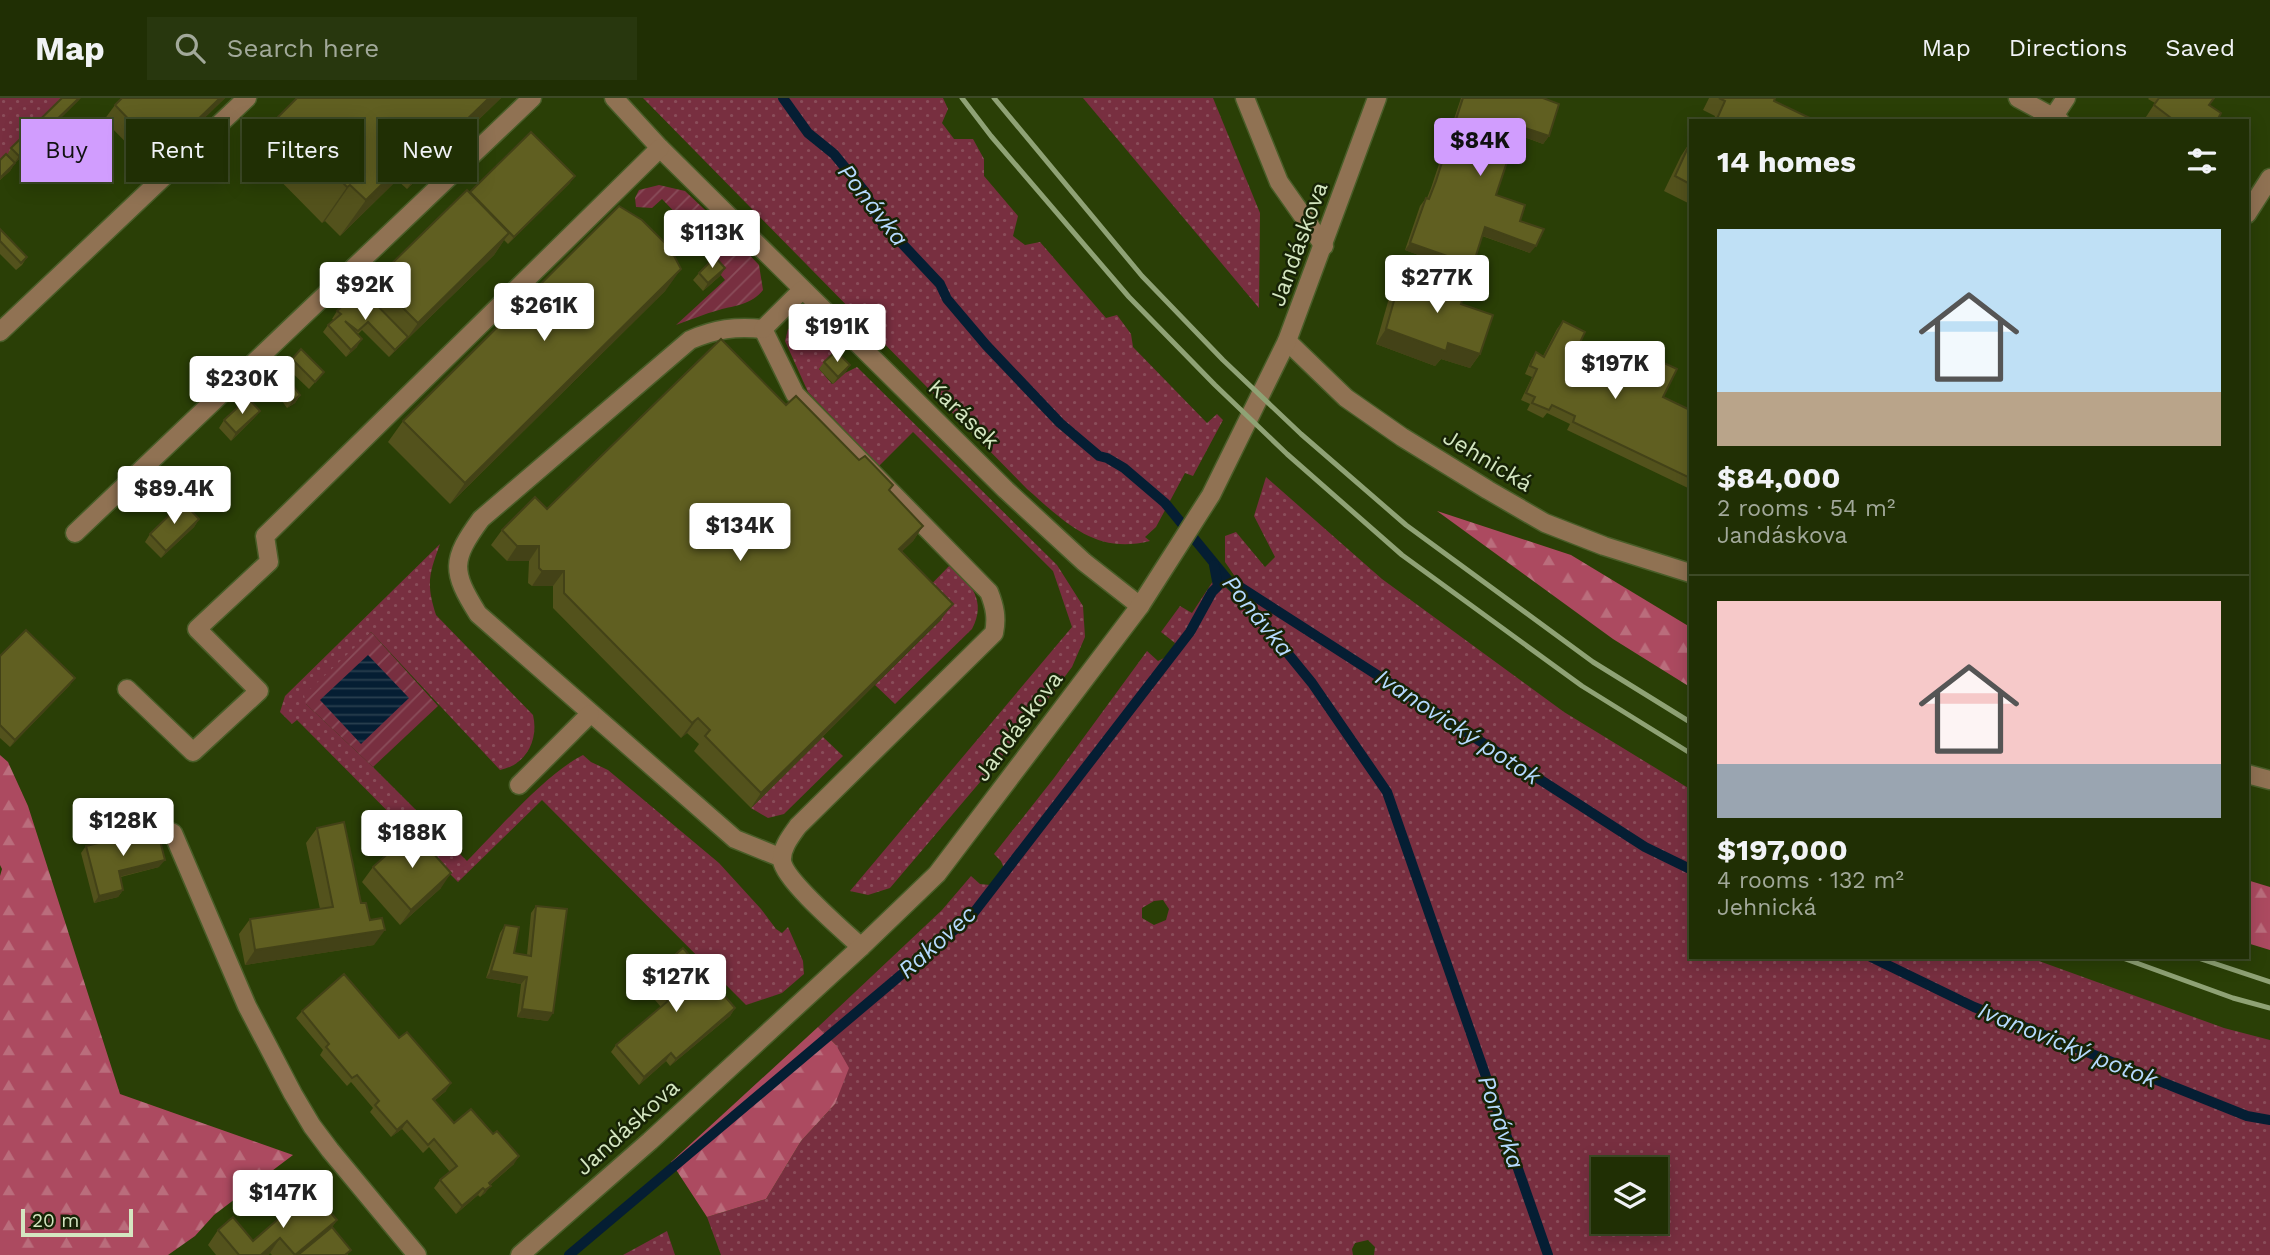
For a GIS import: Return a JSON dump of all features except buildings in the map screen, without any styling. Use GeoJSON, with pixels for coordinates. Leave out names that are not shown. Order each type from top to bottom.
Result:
{"type":"FeatureCollection","features":[{"type":"Feature","properties":{"kind":"street"},"geometry":{"type":"LineString","coordinates":[[0,332],[247,98]]}},
{"type":"Feature","properties":{"kind":"street"},"geometry":{"type":"LineString","coordinates":[[75,533],[532,98]]}},
{"type":"Feature","properties":{"kind":"street","name":"Karásek"},"geometry":{"type":"LineString","coordinates":[[614,98],[660,148],[1006,490],[1084,562],[1140,606]]}},
{"type":"Feature","properties":{"kind":"street"},"geometry":{"type":"LineString","coordinates":[[1245,98],[1279,182],[1324,246]]}},
{"type":"Feature","properties":{"kind":"street","name":"Jandáskova"},"geometry":{"type":"LineString","coordinates":[[520,1255],[650,1142],[937,874],[1140,606],[1205,505],[1287,341],[1377,98]]}},
{"type":"Feature","properties":{"kind":"street"},"geometry":{"type":"LineString","coordinates":[[2018,98],[2057,119],[2066,98]]}},
{"type":"Feature","properties":{"kind":"street"},"geometry":{"type":"LineString","coordinates":[[127,689],[193,752],[258,691],[197,629],[269,562],[265,536],[660,148]]}},
{"type":"Feature","properties":{"kind":"street"},"geometry":{"type":"LineString","coordinates":[[2249,211],[2270,178]]}},
{"type":"Feature","properties":{"kind":"street"},"geometry":{"type":"LineString","coordinates":[[782,858],[735,839],[478,614],[463,590],[456,565],[466,541],[481,519],[690,340],[710,331],[728,328],[763,329],[802,290]]}},
{"type":"Feature","properties":{"kind":"street"},"geometry":{"type":"LineString","coordinates":[[763,329],[796,394],[989,592],[995,606],[994,634],[798,826],[786,844],[782,858],[789,877],[860,947]]}},
{"type":"Feature","properties":{"kind":"street","name":"Jehnická"},"geometry":{"type":"LineString","coordinates":[[1287,341],[1346,398],[1402,437],[1545,523],[1604,546],[1689,573]]}},
{"type":"Feature","properties":{"kind":"street"},"geometry":{"type":"LineString","coordinates":[[519,785],[590,714]]}},
{"type":"Feature","properties":{"kind":"street"},"geometry":{"type":"LineString","coordinates":[[2249,775],[2270,780]]}},
{"type":"Feature","properties":{"kind":"street"},"geometry":{"type":"LineString","coordinates":[[144,822],[173,833],[247,1006],[312,1126],[417,1255]]}},
{"type":"Feature","properties":{"kind":"shaded area"},"geometry":{"type":"Polygon","coordinates":[[[0,98],[65,98],[44,119],[21,119],[21,141],[0,162],[0,98]]]}},
{"type":"Feature","properties":{"kind":"shaded area"},"geometry":{"type":"Polygon","coordinates":[[[643,98],[943,98],[948,109],[942,123],[954,139],[973,139],[984,159],[984,176],[1018,216],[1013,236],[1025,245],[1040,242],[1106,318],[1117,315],[1131,334],[1133,347],[1207,423],[1217,414],[1223,420],[1193,476],[1185,473],[1156,527],[1145,537],[1150,541],[1113,543],[1082,533],[1027,489],[643,98]]]}},
{"type":"Feature","properties":{"kind":"shaded area"},"geometry":{"type":"Polygon","coordinates":[[[1083,98],[1213,98],[1260,213],[1259,308],[1083,98]]]}},
{"type":"Feature","properties":{"kind":"shaded area"},"geometry":{"type":"Polygon","coordinates":[[[659,185],[685,191],[759,265],[763,290],[758,295],[743,304],[676,325],[725,280],[709,261],[715,254],[662,199],[652,208],[636,207],[635,198],[639,190],[659,185]]]}},
{"type":"Feature","properties":{"kind":"shaded area"},"geometry":{"type":"Polygon","coordinates":[[[806,324],[817,329],[833,347],[831,358],[819,369],[832,384],[857,367],[1057,565],[1083,606],[1085,637],[1072,667],[1026,728],[890,888],[868,895],[850,891],[1072,627],[1053,571],[913,432],[879,466],[808,392],[785,341],[788,329],[806,324]]]}},
{"type":"Feature","properties":{"kind":"shaded area"},"geometry":{"type":"Polygon","coordinates":[[[1266,477],[1382,579],[1564,712],[1689,788],[1689,959],[2034,959],[2224,1028],[2270,1040],[2270,1255],[1374,1255],[1375,1247],[1368,1240],[1355,1243],[1353,1255],[721,1255],[707,1217],[766,1199],[801,1141],[835,1104],[836,1045],[818,1027],[942,910],[971,876],[980,884],[1000,886],[1007,876],[1001,861],[994,854],[1054,778],[1147,651],[1158,661],[1170,655],[1175,643],[1161,632],[1180,606],[1192,613],[1215,578],[1233,594],[1238,581],[1225,562],[1225,536],[1236,532],[1265,567],[1275,557],[1254,516],[1266,477]],[[1163,900],[1154,901],[1142,908],[1142,918],[1154,925],[1166,920],[1169,909],[1163,900]]]}},
{"type":"Feature","properties":{"kind":"shaded area"},"geometry":{"type":"Polygon","coordinates":[[[440,544],[430,579],[436,615],[533,715],[532,742],[523,757],[517,763],[500,770],[371,632],[306,704],[467,861],[538,789],[568,764],[583,755],[608,770],[719,863],[776,929],[782,933],[788,927],[803,961],[804,974],[782,993],[746,1005],[542,800],[458,882],[297,720],[292,724],[280,712],[285,696],[440,544]]]}},
{"type":"Feature","properties":{"kind":"shaded area"},"geometry":{"type":"Polygon","coordinates":[[[951,564],[975,594],[978,610],[972,629],[895,704],[875,685],[942,619],[920,596],[951,564]]]}},
{"type":"Feature","properties":{"kind":"shaded area"},"geometry":{"type":"Polygon","coordinates":[[[371,632],[438,706],[373,767],[306,704],[304,695],[371,632]]]}},
{"type":"Feature","properties":{"kind":"shaded area"},"geometry":{"type":"Polygon","coordinates":[[[823,737],[843,756],[784,814],[768,818],[751,808],[823,737]]]}},
{"type":"Feature","properties":{"kind":"shaded area"},"geometry":{"type":"Polygon","coordinates":[[[667,1231],[675,1255],[623,1255],[667,1231]]]}},
{"type":"Feature","properties":{"kind":"green space"},"geometry":{"type":"Polygon","coordinates":[[[1437,511],[1571,555],[1689,626],[1689,686],[1613,639],[1437,511]]]}},
{"type":"Feature","properties":{"kind":"green space"},"geometry":{"type":"Polygon","coordinates":[[[0,755],[8,762],[28,806],[120,1094],[293,1155],[214,1215],[195,1236],[168,1255],[0,1255],[0,755]]]}},
{"type":"Feature","properties":{"kind":"green space"},"geometry":{"type":"Polygon","coordinates":[[[2249,881],[2270,887],[2270,950],[2249,944],[2249,881]]]}},
{"type":"Feature","properties":{"kind":"green space"},"geometry":{"type":"Polygon","coordinates":[[[818,1027],[836,1045],[849,1068],[835,1104],[801,1141],[766,1199],[707,1217],[671,1162],[818,1027]]]}},
{"type":"Feature","properties":{"kind":"water"},"geometry":{"type":"Polygon","coordinates":[[[368,655],[409,698],[361,744],[320,700],[368,655]]]}},
{"type":"Feature","properties":{"kind":"waterway","name":"Ponávka"},"geometry":{"type":"LineString","coordinates":[[783,98],[808,133],[834,154],[865,192],[879,219],[940,284],[947,299],[986,345],[1060,423],[1099,456],[1124,468],[1165,503],[1312,683],[1387,792],[1548,1255]]}},
{"type":"Feature","properties":{"kind":"waterway","name":"Rakovec"},"geometry":{"type":"LineString","coordinates":[[569,1255],[972,915],[1190,632],[1218,586],[1214,565]]}},
{"type":"Feature","properties":{"kind":"waterway","name":"Ivanovický potok"},"geometry":{"type":"LineString","coordinates":[[1237,585],[1645,847],[1689,869]]}},
{"type":"Feature","properties":{"kind":"waterway","name":"Ivanovický potok"},"geometry":{"type":"LineString","coordinates":[[1875,959],[1974,1007],[2247,1116],[2270,1120]]}},
{"type":"Feature","properties":{"kind":"railway"},"geometry":{"type":"LineString","coordinates":[[962,98],[991,136],[1129,297],[1287,454],[1402,555],[1582,686],[1689,752]]}},
{"type":"Feature","properties":{"kind":"railway"},"geometry":{"type":"LineString","coordinates":[[994,98],[1142,276],[1223,360],[1301,434],[1406,525],[1593,662],[1689,721]]}},
{"type":"Feature","properties":{"kind":"railway"},"geometry":{"type":"LineString","coordinates":[[2126,959],[2233,998],[2270,1008]]}},
{"type":"Feature","properties":{"kind":"railway"},"geometry":{"type":"LineString","coordinates":[[2201,959],[2270,982]]}}]}
